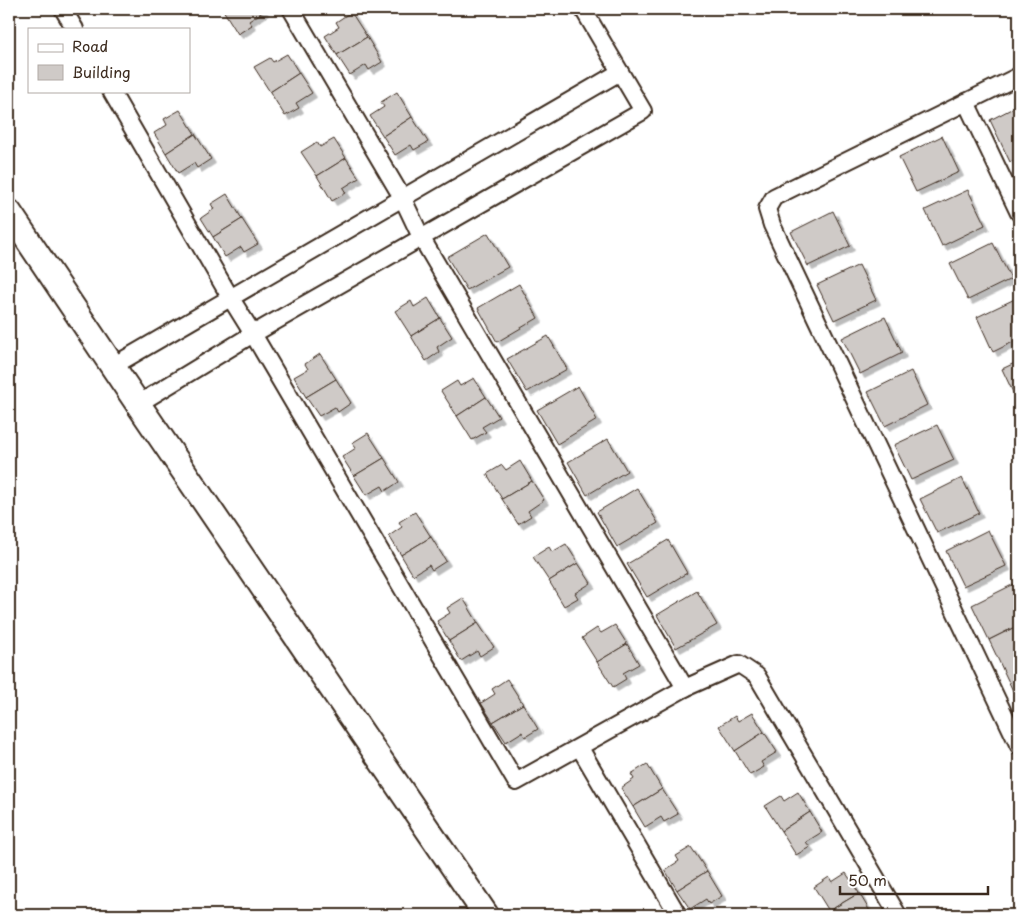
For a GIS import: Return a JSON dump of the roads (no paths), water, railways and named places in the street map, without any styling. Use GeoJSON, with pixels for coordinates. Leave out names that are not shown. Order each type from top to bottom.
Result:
{"type":"FeatureCollection","features":[{"type":"Feature","properties":{"kind":"street"},"geometry":{"type":"LineString","coordinates":[[63,9],[74,28]]}},
{"type":"Feature","properties":{"kind":"street"},"geometry":{"type":"LineString","coordinates":[[291,9],[403,199],[421,237],[685,688]]}},
{"type":"Feature","properties":{"kind":"street"},"geometry":{"type":"LineString","coordinates":[[138,404],[253,334],[643,111],[583,9]]}},
{"type":"Feature","properties":{"kind":"street"},"geometry":{"type":"LineString","coordinates":[[113,366],[620,72]]}},
{"type":"Feature","properties":{"kind":"street"},"geometry":{"type":"LineString","coordinates":[[1019,76],[774,196],[767,209],[772,225],[1019,746]]}},
{"type":"Feature","properties":{"kind":"street"},"geometry":{"type":"LineString","coordinates":[[112,92],[516,782],[685,688],[739,664],[757,676],[898,915]]}},
{"type":"Feature","properties":{"kind":"street"},"geometry":{"type":"LineString","coordinates":[[966,102],[1019,213]]}},
{"type":"Feature","properties":{"kind":"street"},"geometry":{"type":"LineString","coordinates":[[9,212],[486,915]]}},
{"type":"Feature","properties":{"kind":"street"},"geometry":{"type":"LineString","coordinates":[[580,748],[678,915]]}}]}
